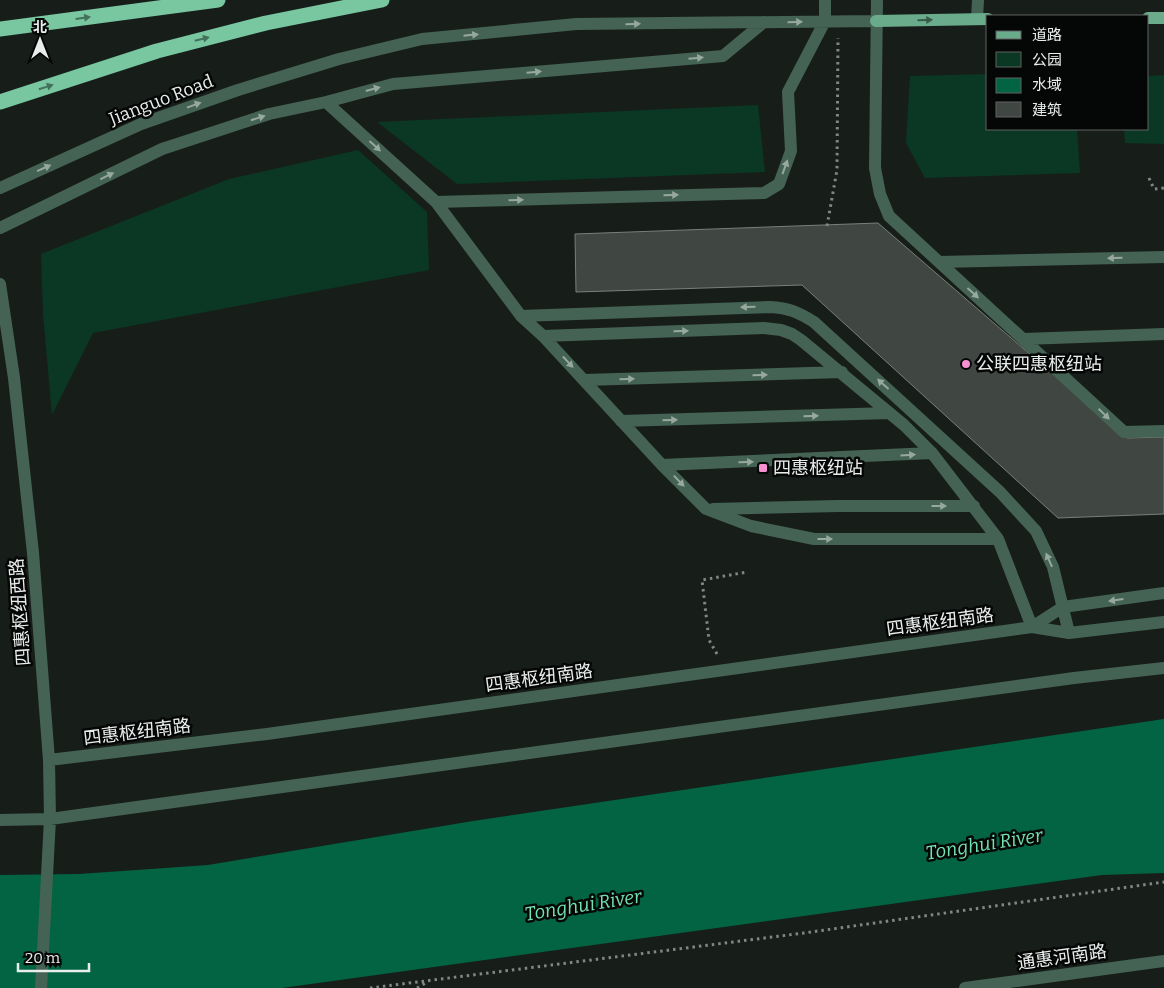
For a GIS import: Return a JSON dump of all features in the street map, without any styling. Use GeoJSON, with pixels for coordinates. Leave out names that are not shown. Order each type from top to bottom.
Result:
{"type":"FeatureCollection","features":[{"type":"Feature","properties":{"kind":"highway"},"geometry":{"type":"LineString","coordinates":[[0,29],[218,0]]}},
{"type":"Feature","properties":{"kind":"highway"},"geometry":{"type":"LineString","coordinates":[[0,102],[157,50],[266,23],[382,0]]}},
{"type":"Feature","properties":{"kind":"main road"},"geometry":{"type":"LineString","coordinates":[[1149,18],[1164,18]]}},
{"type":"Feature","properties":{"kind":"main road"},"geometry":{"type":"LineString","coordinates":[[876,21],[982,19]]}},
{"type":"Feature","properties":{"kind":"street"},"geometry":{"type":"LineString","coordinates":[[436,202],[764,193],[779,184],[791,151],[788,92],[825,21],[825,0]]}},
{"type":"Feature","properties":{"kind":"street"},"geometry":{"type":"LineString","coordinates":[[876,0],[875,168],[880,194],[889,216],[1124,432],[1164,431]]}},
{"type":"Feature","properties":{"kind":"street"},"geometry":{"type":"LineString","coordinates":[[978,0],[982,19]]}},
{"type":"Feature","properties":{"kind":"street"},"geometry":{"type":"LineString","coordinates":[[0,228],[162,149],[270,114],[326,102],[393,84],[723,56],[764,22],[876,21]]}},
{"type":"Feature","properties":{"kind":"street","name":"Jianguo Road"},"geometry":{"type":"LineString","coordinates":[[0,188],[141,124],[238,90],[339,59],[422,40],[576,24],[764,22]]}},
{"type":"Feature","properties":{"kind":"street"},"geometry":{"type":"LineString","coordinates":[[326,102],[436,202],[521,316],[543,336],[662,465],[706,509],[751,526],[814,539],[998,539]]}},
{"type":"Feature","properties":{"kind":"street"},"geometry":{"type":"LineString","coordinates":[[939,262],[1164,257]]}},
{"type":"Feature","properties":{"kind":"street","name":"四惠枢纽西路"},"geometry":{"type":"LineString","coordinates":[[0,284],[14,378],[34,553],[49,760],[50,820],[41,988]]}},
{"type":"Feature","properties":{"kind":"street"},"geometry":{"type":"LineString","coordinates":[[521,316],[770,307],[786,307],[799,312],[814,322],[994,486],[1036,531],[1053,567],[1069,633]]}},
{"type":"Feature","properties":{"kind":"street"},"geometry":{"type":"LineString","coordinates":[[543,336],[764,328],[781,330],[792,334],[842,372],[890,413],[932,454],[998,539],[1032,626]]}},
{"type":"Feature","properties":{"kind":"street"},"geometry":{"type":"LineString","coordinates":[[1024,339],[1164,334]]}},
{"type":"Feature","properties":{"kind":"street"},"geometry":{"type":"LineString","coordinates":[[585,380],[842,372]]}},
{"type":"Feature","properties":{"kind":"street"},"geometry":{"type":"LineString","coordinates":[[621,420],[890,413]]}},
{"type":"Feature","properties":{"kind":"street"},"geometry":{"type":"LineString","coordinates":[[662,465],[932,454]]}},
{"type":"Feature","properties":{"kind":"street"},"geometry":{"type":"LineString","coordinates":[[706,509],[838,506],[974,506]]}},
{"type":"Feature","properties":{"kind":"street","name":"四惠枢纽南路"},"geometry":{"type":"LineString","coordinates":[[1032,626],[1063,607],[1164,593]]}},
{"type":"Feature","properties":{"kind":"street","name":"四惠枢纽南路"},"geometry":{"type":"LineString","coordinates":[[49,760],[267,734],[1032,626],[1069,633],[1164,622]]}},
{"type":"Feature","properties":{"kind":"street"},"geometry":{"type":"LineString","coordinates":[[0,820],[50,820],[1074,678],[1164,668]]}},
{"type":"Feature","properties":{"kind":"street","name":"通惠河南路"},"geometry":{"type":"LineString","coordinates":[[966,988],[1164,961]]}},
{"type":"Feature","properties":{"kind":"path"},"geometry":{"type":"LineString","coordinates":[[827,226],[837,170],[838,28]]}},
{"type":"Feature","properties":{"kind":"path"},"geometry":{"type":"LineString","coordinates":[[1149,178],[1154,189],[1164,188]]}},
{"type":"Feature","properties":{"kind":"path"},"geometry":{"type":"LineString","coordinates":[[725,670],[709,640],[702,580],[747,572]]}},
{"type":"Feature","properties":{"kind":"path"},"geometry":{"type":"LineString","coordinates":[[370,988],[804,933],[1164,882]]}},
{"type":"Feature","properties":{"kind":"path"},"geometry":{"type":"LineString","coordinates":[[417,988],[429,981]]}},
{"type":"Feature","properties":{"kind":"green space"},"geometry":{"type":"Polygon","coordinates":[[[986,74],[986,130],[1077,130],[1080,173],[925,178],[906,143],[910,76],[986,74]]]}},
{"type":"Feature","properties":{"kind":"green space"},"geometry":{"type":"Polygon","coordinates":[[[1164,75],[1164,144],[1125,143],[1124,130],[1149,130],[1149,76],[1164,75]]]}},
{"type":"Feature","properties":{"kind":"green space"},"geometry":{"type":"Polygon","coordinates":[[[758,105],[765,172],[457,184],[377,122],[758,105]]]}},
{"type":"Feature","properties":{"kind":"green space"},"geometry":{"type":"Polygon","coordinates":[[[358,150],[427,212],[429,270],[93,333],[52,415],[43,314],[41,254],[229,179],[358,150]]]}},
{"type":"Feature","properties":{"kind":"water","name":"Tonghui River"},"geometry":{"type":"Polygon","coordinates":[[[1164,719],[1164,873],[1102,875],[282,988],[0,988],[0,875],[79,874],[208,865],[473,821],[1164,719]]]}},
{"type":"Feature","properties":{"kind":"building","name":"公联四惠枢纽站"},"geometry":{"type":"Polygon","coordinates":[[[878,223],[1127,438],[1164,437],[1164,514],[1058,518],[802,285],[576,292],[575,234],[878,223]]]}},
{"type":"Feature","properties":{"kind":"place","name":"公联四惠枢纽站"},"geometry":{"type":"Point","coordinates":[966,364]}},
{"type":"Feature","properties":{"kind":"place","name":"四惠枢纽站"},"geometry":{"type":"Point","coordinates":[763,468]}}]}
